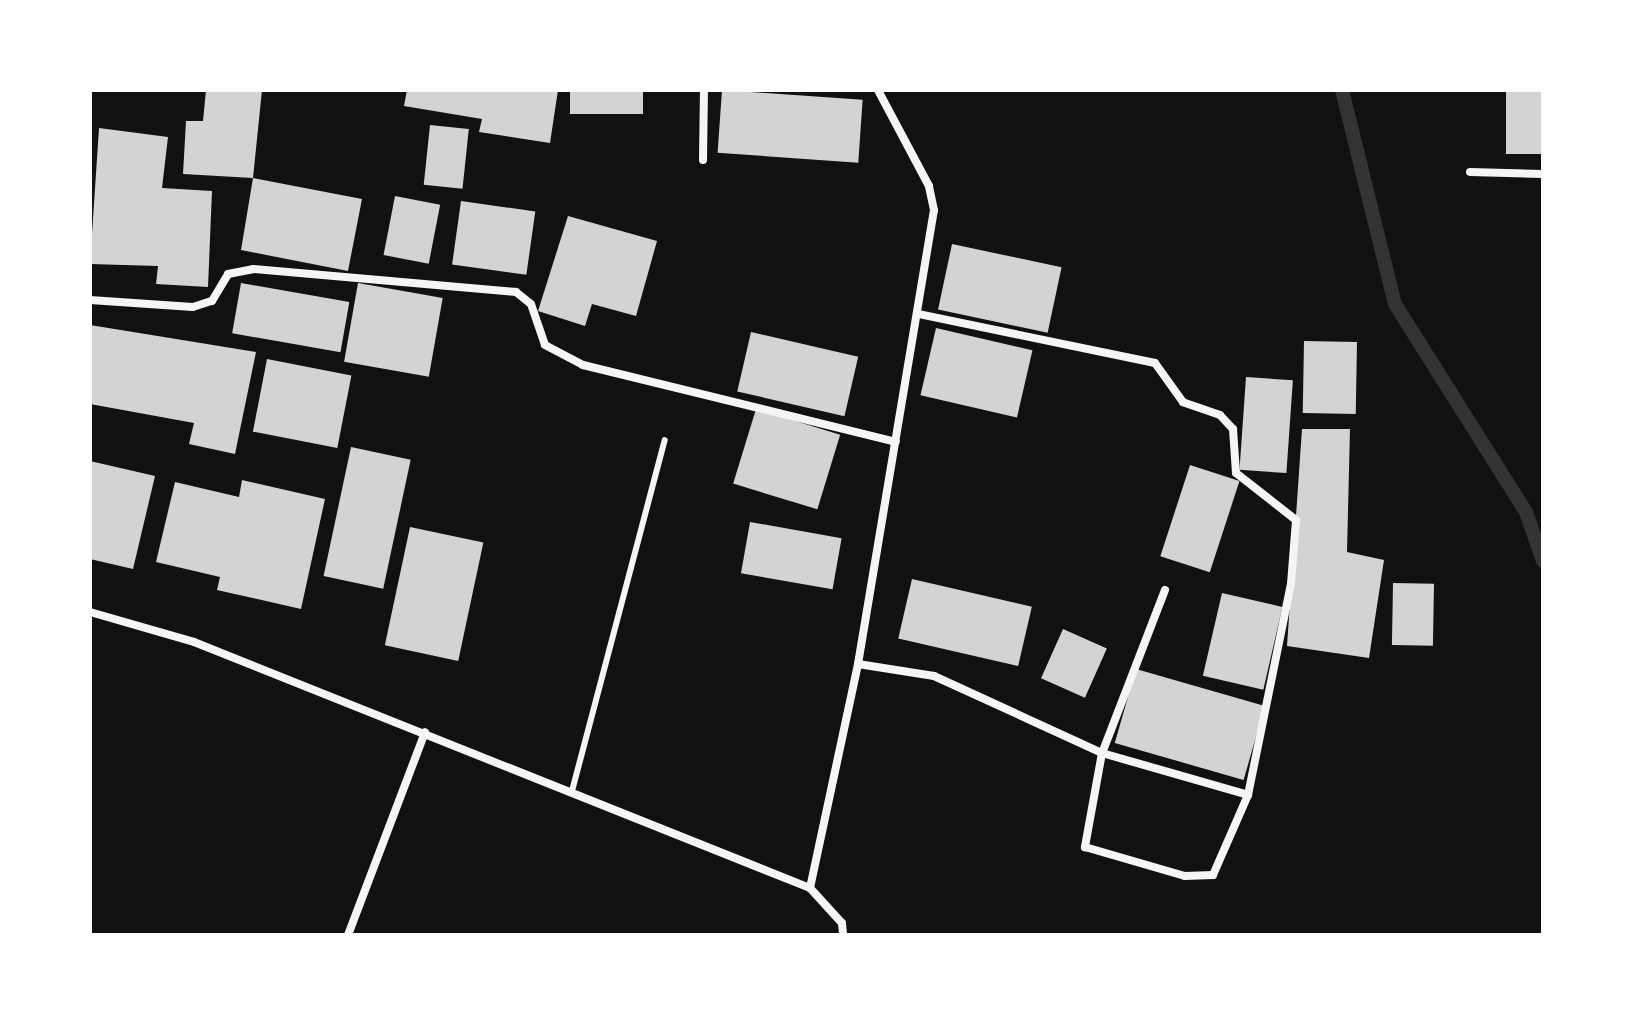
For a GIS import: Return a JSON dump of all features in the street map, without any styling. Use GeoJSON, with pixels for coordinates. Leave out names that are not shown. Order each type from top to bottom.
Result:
{"type":"FeatureCollection","features":[{"type":"Feature","properties":{"kind":"street"},"geometry":{"type":"LineString","coordinates":[[703,160],[704,90]]}},
{"type":"Feature","properties":{"kind":"street"},"geometry":{"type":"LineString","coordinates":[[810,888],[858,664],[934,210],[929,186],[878,90]]}},
{"type":"Feature","properties":{"kind":"street"},"geometry":{"type":"LineString","coordinates":[[1470,172],[1543,174]]}},
{"type":"Feature","properties":{"kind":"street"},"geometry":{"type":"LineString","coordinates":[[90,300],[193,307],[212,301],[228,274],[253,269],[516,292],[531,304],[545,345],[583,365],[896,442]]}},
{"type":"Feature","properties":{"kind":"street"},"geometry":{"type":"LineString","coordinates":[[918,314],[1146,356],[1183,402],[1220,415],[1233,429],[1236,473],[1296,520],[1291,584],[1248,795],[1213,875],[1185,876],[1085,847],[1102,753],[1165,590]]}},
{"type":"Feature","properties":{"kind":"street"},"geometry":{"type":"LineString","coordinates":[[90,612],[194,642],[810,888],[842,923],[843,935]]}},
{"type":"Feature","properties":{"kind":"street"},"geometry":{"type":"LineString","coordinates":[[858,664],[934,676],[1102,753],[1248,795]]}},
{"type":"Feature","properties":{"kind":"street"},"geometry":{"type":"LineString","coordinates":[[348,935],[425,732]]}},
{"type":"Feature","properties":{"kind":"lane"},"geometry":{"type":"LineString","coordinates":[[572,791],[665,440]]}},
{"type":"Feature","properties":{"kind":"building"},"geometry":{"type":"Polygon","coordinates":[[[206,90],[262,90],[253,178],[183,174],[186,121],[203,121],[206,90]]]}},
{"type":"Feature","properties":{"kind":"building"},"geometry":{"type":"Polygon","coordinates":[[[407,90],[558,90],[550,143],[479,132],[482,119],[404,106],[407,90]]]}},
{"type":"Feature","properties":{"kind":"building"},"geometry":{"type":"Polygon","coordinates":[[[570,90],[643,90],[643,114],[570,114],[570,90]]]}},
{"type":"Feature","properties":{"kind":"building"},"geometry":{"type":"Polygon","coordinates":[[[722,90],[863,100],[858,163],[718,153],[722,90]]]}},
{"type":"Feature","properties":{"kind":"building"},"geometry":{"type":"Polygon","coordinates":[[[1506,90],[1543,90],[1543,154],[1506,154],[1506,90]]]}},
{"type":"Feature","properties":{"kind":"building"},"geometry":{"type":"Polygon","coordinates":[[[430,125],[469,129],[463,189],[424,185],[430,125]]]}},
{"type":"Feature","properties":{"kind":"building"},"geometry":{"type":"Polygon","coordinates":[[[99,128],[168,137],[162,188],[212,191],[208,287],[156,284],[158,266],[90,264],[99,128]]]}},
{"type":"Feature","properties":{"kind":"building"},"geometry":{"type":"Polygon","coordinates":[[[253,178],[362,199],[348,271],[241,250],[253,178]]]}},
{"type":"Feature","properties":{"kind":"building"},"geometry":{"type":"Polygon","coordinates":[[[395,196],[440,205],[429,264],[384,255],[395,196]]]}},
{"type":"Feature","properties":{"kind":"building"},"geometry":{"type":"Polygon","coordinates":[[[461,201],[535,211],[526,275],[452,264],[461,201]]]}},
{"type":"Feature","properties":{"kind":"building"},"geometry":{"type":"Polygon","coordinates":[[[568,216],[657,241],[636,316],[592,304],[585,326],[538,311],[568,216]]]}},
{"type":"Feature","properties":{"kind":"building"},"geometry":{"type":"Polygon","coordinates":[[[952,244],[1062,267],[1048,333],[938,310],[952,244]]]}},
{"type":"Feature","properties":{"kind":"building"},"geometry":{"type":"Polygon","coordinates":[[[241,283],[349,302],[340,352],[232,333],[241,283]]]}},
{"type":"Feature","properties":{"kind":"building"},"geometry":{"type":"Polygon","coordinates":[[[358,283],[443,298],[429,377],[344,362],[358,283]]]}},
{"type":"Feature","properties":{"kind":"building"},"geometry":{"type":"Polygon","coordinates":[[[90,325],[256,352],[235,454],[189,444],[194,423],[90,404],[90,325]]]}},
{"type":"Feature","properties":{"kind":"building"},"geometry":{"type":"Polygon","coordinates":[[[936,328],[1032,350],[1017,418],[920,395],[936,328]]]}},
{"type":"Feature","properties":{"kind":"building"},"geometry":{"type":"Polygon","coordinates":[[[751,332],[858,357],[844,416],[737,391],[751,332]]]}},
{"type":"Feature","properties":{"kind":"building"},"geometry":{"type":"Polygon","coordinates":[[[1304,341],[1357,342],[1356,414],[1303,413],[1304,341]]]}},
{"type":"Feature","properties":{"kind":"building"},"geometry":{"type":"Polygon","coordinates":[[[267,359],[351,375],[337,448],[253,432],[267,359]]]}},
{"type":"Feature","properties":{"kind":"building"},"geometry":{"type":"Polygon","coordinates":[[[1246,377],[1293,380],[1286,473],[1240,470],[1246,377]]]}},
{"type":"Feature","properties":{"kind":"building"},"geometry":{"type":"Polygon","coordinates":[[[756,409],[840,435],[817,509],[733,484],[756,409]]]}},
{"type":"Feature","properties":{"kind":"building"},"geometry":{"type":"Polygon","coordinates":[[[1302,429],[1350,429],[1347,552],[1384,560],[1369,658],[1287,646],[1302,429]]]}},
{"type":"Feature","properties":{"kind":"building"},"geometry":{"type":"Polygon","coordinates":[[[351,447],[411,460],[383,589],[324,576],[351,447]]]}},
{"type":"Feature","properties":{"kind":"building"},"geometry":{"type":"Polygon","coordinates":[[[90,461],[155,476],[133,569],[90,559],[90,461]]]}},
{"type":"Feature","properties":{"kind":"building"},"geometry":{"type":"Polygon","coordinates":[[[1190,465],[1239,481],[1210,572],[1160,556],[1190,465]]]}},
{"type":"Feature","properties":{"kind":"building"},"geometry":{"type":"Polygon","coordinates":[[[242,480],[325,499],[301,609],[217,590],[220,577],[156,562],[175,482],[239,497],[242,480]]]}},
{"type":"Feature","properties":{"kind":"building"},"geometry":{"type":"Polygon","coordinates":[[[750,522],[842,538],[833,589],[741,573],[750,522]]]}},
{"type":"Feature","properties":{"kind":"building"},"geometry":{"type":"Polygon","coordinates":[[[410,527],[483,543],[458,661],[385,645],[410,527]]]}},
{"type":"Feature","properties":{"kind":"building"},"geometry":{"type":"Polygon","coordinates":[[[912,579],[1032,607],[1018,666],[898,638],[912,579]]]}},
{"type":"Feature","properties":{"kind":"building"},"geometry":{"type":"Polygon","coordinates":[[[1393,583],[1434,584],[1433,646],[1392,645],[1393,583]]]}},
{"type":"Feature","properties":{"kind":"building"},"geometry":{"type":"Polygon","coordinates":[[[1222,593],[1282,607],[1263,690],[1203,676],[1222,593]]]}},
{"type":"Feature","properties":{"kind":"building"},"geometry":{"type":"Polygon","coordinates":[[[1063,629],[1107,649],[1085,698],[1041,678],[1063,629]]]}},
{"type":"Feature","properties":{"kind":"building"},"geometry":{"type":"Polygon","coordinates":[[[1136,669],[1265,706],[1244,780],[1115,743],[1136,669]]]}},
{"type":"Feature","properties":{"kind":"waterway"},"geometry":{"type":"LineString","coordinates":[[1342,90],[1395,304],[1526,512],[1543,561]]}}]}
